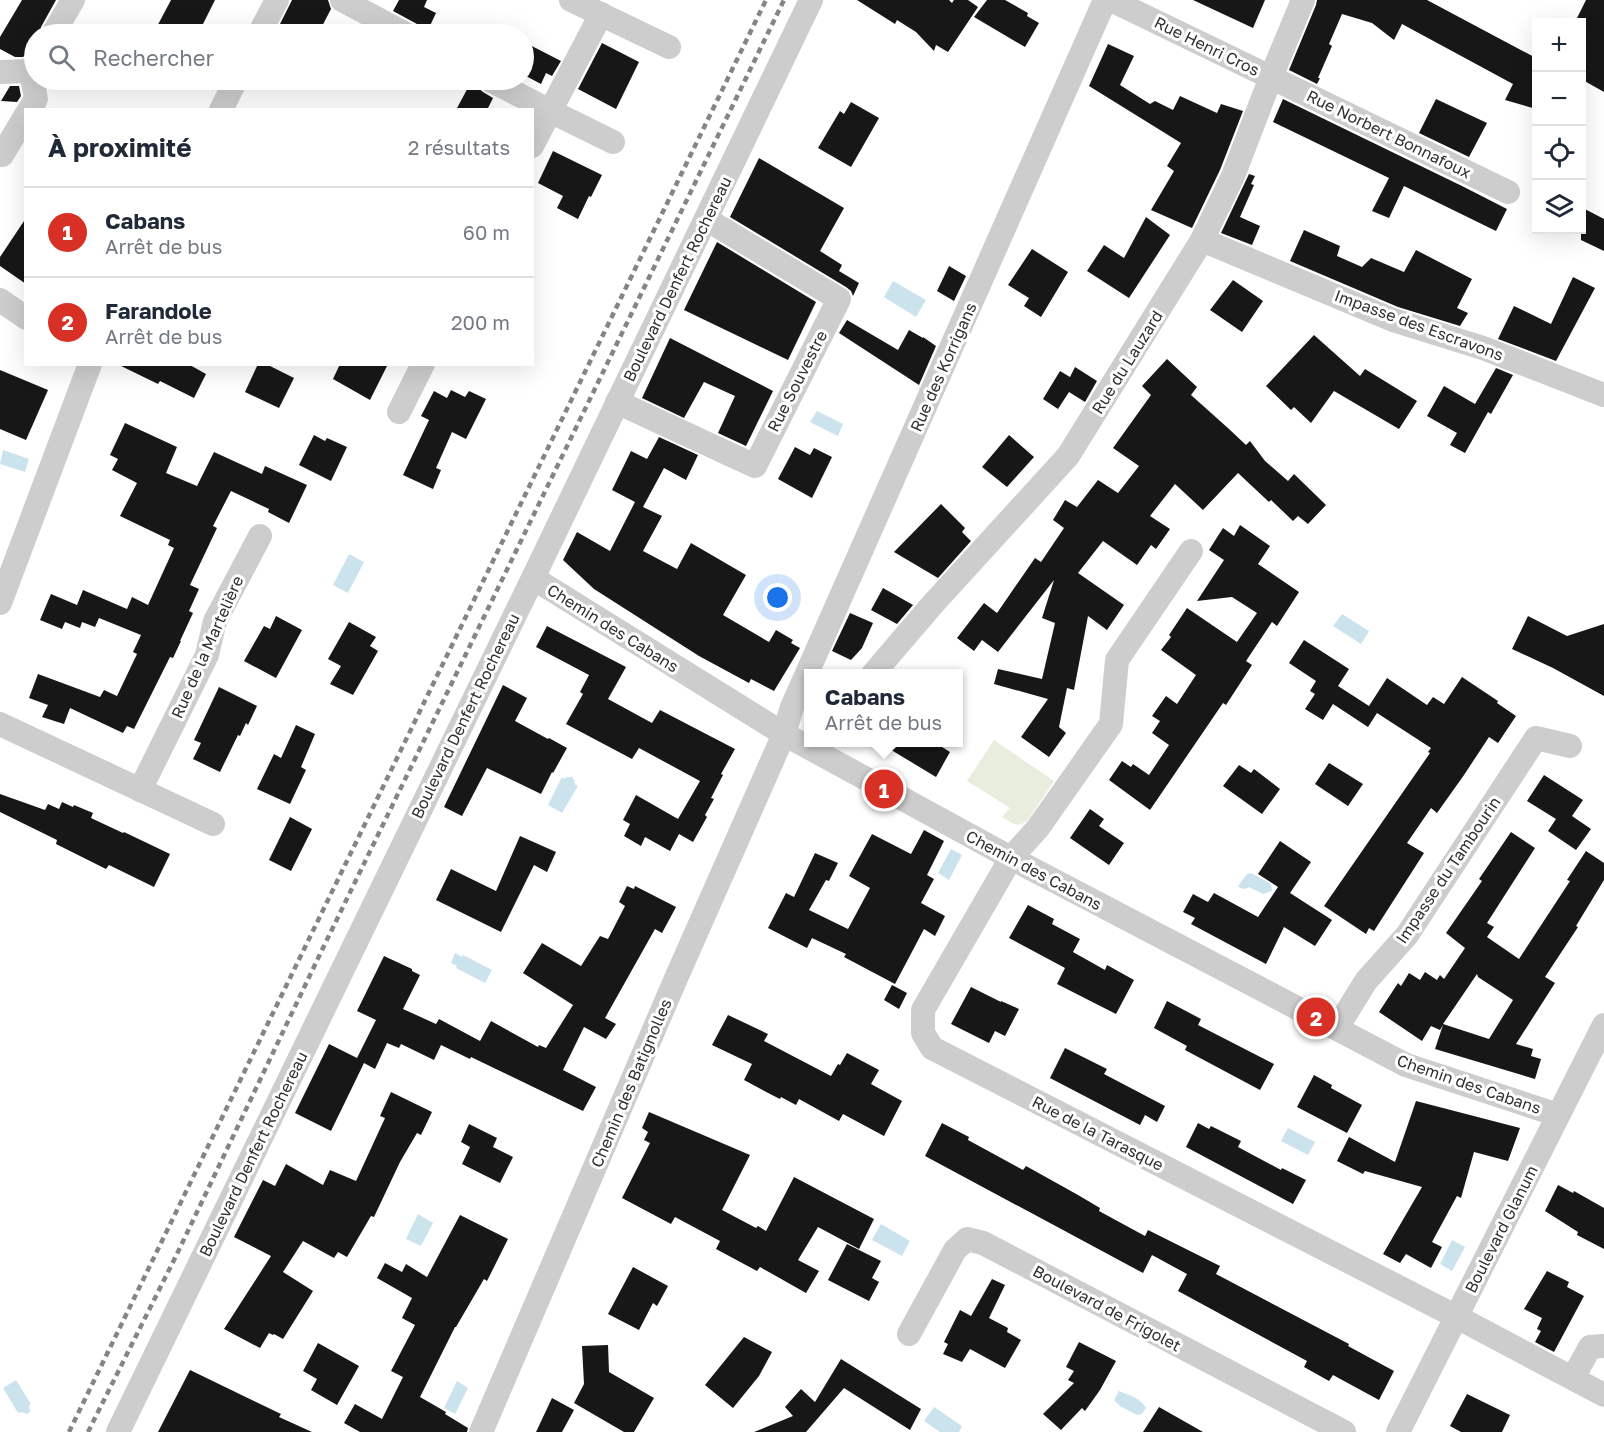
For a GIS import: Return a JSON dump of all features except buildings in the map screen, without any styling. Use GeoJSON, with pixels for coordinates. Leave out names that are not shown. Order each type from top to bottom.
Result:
{"type":"FeatureCollection","features":[{"type":"Feature","properties":{"kind":"street"},"geometry":{"type":"LineString","coordinates":[[59,24],[73,0]]}},
{"type":"Feature","properties":{"kind":"street"},"geometry":{"type":"LineString","coordinates":[[264,24],[277,0]]}},
{"type":"Feature","properties":{"kind":"street"},"geometry":{"type":"LineString","coordinates":[[342,0],[387,24]]}},
{"type":"Feature","properties":{"kind":"street"},"geometry":{"type":"LineString","coordinates":[[571,0],[669,47]]}},
{"type":"Feature","properties":{"kind":"street","name":"Boulevard Denfert Rochereau"},"geometry":{"type":"LineString","coordinates":[[118,1432],[811,0]]}},
{"type":"Feature","properties":{"kind":"street","name":"Rue des Korrigans"},"geometry":{"type":"LineString","coordinates":[[809,669],[1106,0]]}},
{"type":"Feature","properties":{"kind":"street","name":"Rue Henri Cros"},"geometry":{"type":"LineString","coordinates":[[1111,0],[1271,77]]}},
{"type":"Feature","properties":{"kind":"street","name":"Rue du Lauzard"},"geometry":{"type":"LineString","coordinates":[[877,669],[932,604],[1068,456],[1202,240],[1233,176],[1303,0]]}},
{"type":"Feature","properties":{"kind":"street"},"geometry":{"type":"LineString","coordinates":[[534,142],[601,14]]}},
{"type":"Feature","properties":{"kind":"street"},"geometry":{"type":"LineString","coordinates":[[0,72],[24,70]]}},
{"type":"Feature","properties":{"kind":"street","name":"Rue Norbert Bonnafoux"},"geometry":{"type":"LineString","coordinates":[[1271,77],[1508,192]]}},
{"type":"Feature","properties":{"kind":"street"},"geometry":{"type":"LineString","coordinates":[[30,108],[36,99],[35,90]]}},
{"type":"Feature","properties":{"kind":"street"},"geometry":{"type":"LineString","coordinates":[[222,108],[231,90]]}},
{"type":"Feature","properties":{"kind":"street"},"geometry":{"type":"LineString","coordinates":[[509,90],[613,142]]}},
{"type":"Feature","properties":{"kind":"street"},"geometry":{"type":"LineString","coordinates":[[0,154],[2,155],[24,119]]}},
{"type":"Feature","properties":{"kind":"street","name":"Rue Souvestre"},"geometry":{"type":"LineString","coordinates":[[617,402],[754,466],[839,299],[706,219]]}},
{"type":"Feature","properties":{"kind":"street","name":"Impasse des Escravons"},"geometry":{"type":"LineString","coordinates":[[1202,240],[1393,320],[1484,348],[1604,395]]}},
{"type":"Feature","properties":{"kind":"street"},"geometry":{"type":"LineString","coordinates":[[0,300],[24,317]]}},
{"type":"Feature","properties":{"kind":"street"},"geometry":{"type":"LineString","coordinates":[[0,603],[89,366]]}},
{"type":"Feature","properties":{"kind":"street"},"geometry":{"type":"LineString","coordinates":[[399,412],[422,366]]}},
{"type":"Feature","properties":{"kind":"street","name":"Rue de la Martelière"},"geometry":{"type":"LineString","coordinates":[[140,790],[207,655],[215,621],[260,536]]}},
{"type":"Feature","properties":{"kind":"street","name":"Rue de la Tarasque"},"geometry":{"type":"LineString","coordinates":[[1191,551],[1117,660],[1111,724],[1038,828],[1011,858],[923,1011],[923,1032],[932,1048],[1457,1317],[1604,1395]]}},
{"type":"Feature","properties":{"kind":"street","name":"Chemin des Cabans"},"geometry":{"type":"LineString","coordinates":[[533,578],[784,734],[804,741]]}},
{"type":"Feature","properties":{"kind":"street","name":"Rue des Korrigans"},"geometry":{"type":"LineString","coordinates":[[784,734],[792,707],[804,680]]}},
{"type":"Feature","properties":{"kind":"street"},"geometry":{"type":"LineString","coordinates":[[0,724],[213,824]]}},
{"type":"Feature","properties":{"kind":"street","name":"Chemin des Batignolles"},"geometry":{"type":"LineString","coordinates":[[481,1432],[784,734]]}},
{"type":"Feature","properties":{"kind":"street","name":"Impasse du Tambourin"},"geometry":{"type":"LineString","coordinates":[[1337,1028],[1366,981],[1407,935],[1536,738],[1570,746]]}},
{"type":"Feature","properties":{"kind":"street","name":"Chemin des Cabans"},"geometry":{"type":"LineString","coordinates":[[827,749],[1011,858],[1406,1065],[1558,1115]]}},
{"type":"Feature","properties":{"kind":"street","name":"Boulevard Glanum"},"geometry":{"type":"LineString","coordinates":[[1398,1432],[1558,1115],[1602,1033]]}},
{"type":"Feature","properties":{"kind":"street","name":"Boulevard de Frigolet"},"geometry":{"type":"LineString","coordinates":[[909,1334],[955,1250],[968,1239],[983,1243],[1344,1432]]}},
{"type":"Feature","properties":{"kind":"street"},"geometry":{"type":"LineString","coordinates":[[1572,1378],[1590,1347],[1604,1346]]}},
{"type":"Feature","properties":{"kind":"shaded area"},"geometry":{"type":"Polygon","coordinates":[[[994,740],[1054,781],[1024,823],[1015,824],[1002,817],[1010,808],[967,781],[994,740]]]}},
{"type":"Feature","properties":{"kind":"water"},"geometry":{"type":"Polygon","coordinates":[[[893,281],[926,300],[916,317],[884,297],[893,281]]]}},
{"type":"Feature","properties":{"kind":"water"},"geometry":{"type":"Polygon","coordinates":[[[817,411],[843,424],[838,436],[810,422],[817,411]]]}},
{"type":"Feature","properties":{"kind":"water"},"geometry":{"type":"Polygon","coordinates":[[[3,450],[29,459],[25,472],[0,464],[3,450]]]}},
{"type":"Feature","properties":{"kind":"water"},"geometry":{"type":"Polygon","coordinates":[[[349,554],[364,562],[348,593],[333,585],[349,554]]]}},
{"type":"Feature","properties":{"kind":"water"},"geometry":{"type":"Polygon","coordinates":[[[1342,614],[1369,631],[1361,644],[1333,626],[1342,614]]]}},
{"type":"Feature","properties":{"kind":"water"},"geometry":{"type":"Polygon","coordinates":[[[562,777],[564,779],[572,777],[578,786],[562,813],[548,805],[562,777]]]}},
{"type":"Feature","properties":{"kind":"water"},"geometry":{"type":"Polygon","coordinates":[[[951,849],[962,855],[949,880],[938,873],[951,849]]]}},
{"type":"Feature","properties":{"kind":"water"},"geometry":{"type":"Polygon","coordinates":[[[1251,873],[1271,884],[1272,891],[1263,894],[1249,887],[1240,888],[1238,886],[1247,874],[1251,873]]]}},
{"type":"Feature","properties":{"kind":"water"},"geometry":{"type":"Polygon","coordinates":[[[455,953],[492,970],[485,983],[451,963],[455,953]]]}},
{"type":"Feature","properties":{"kind":"water"},"geometry":{"type":"Polygon","coordinates":[[[1288,1128],[1315,1142],[1308,1155],[1281,1141],[1288,1128]]]}},
{"type":"Feature","properties":{"kind":"water"},"geometry":{"type":"Polygon","coordinates":[[[418,1214],[433,1223],[421,1246],[406,1239],[418,1214]]]}},
{"type":"Feature","properties":{"kind":"water"},"geometry":{"type":"Polygon","coordinates":[[[881,1224],[910,1241],[902,1256],[872,1240],[881,1224]]]}},
{"type":"Feature","properties":{"kind":"water"},"geometry":{"type":"Polygon","coordinates":[[[1452,1240],[1465,1247],[1452,1271],[1440,1264],[1452,1240]]]}},
{"type":"Feature","properties":{"kind":"water"},"geometry":{"type":"Polygon","coordinates":[[[16,1380],[31,1404],[29,1405],[30,1412],[27,1414],[18,1413],[3,1388],[16,1380]]]}},
{"type":"Feature","properties":{"kind":"water"},"geometry":{"type":"Polygon","coordinates":[[[457,1381],[468,1388],[455,1414],[444,1408],[457,1381]]]}},
{"type":"Feature","properties":{"kind":"water"},"geometry":{"type":"Polygon","coordinates":[[[1119,1391],[1141,1402],[1146,1408],[1142,1414],[1137,1415],[1114,1400],[1119,1391]]]}},
{"type":"Feature","properties":{"kind":"water"},"geometry":{"type":"Polygon","coordinates":[[[934,1407],[962,1426],[959,1432],[940,1432],[924,1421],[934,1407]]]}},
{"type":"Feature","properties":{"kind":"railway"},"geometry":{"type":"LineString","coordinates":[[69,1432],[766,0]]}},
{"type":"Feature","properties":{"kind":"railway"},"geometry":{"type":"LineString","coordinates":[[88,1432],[176,1256],[322,950],[784,0]]}},
{"type":"Feature","properties":{"kind":"place","name":"Cabans"},"geometry":{"type":"Point","coordinates":[884,789]}},
{"type":"Feature","properties":{"kind":"place","name":"Farandole"},"geometry":{"type":"Point","coordinates":[1316,1017]}}]}
